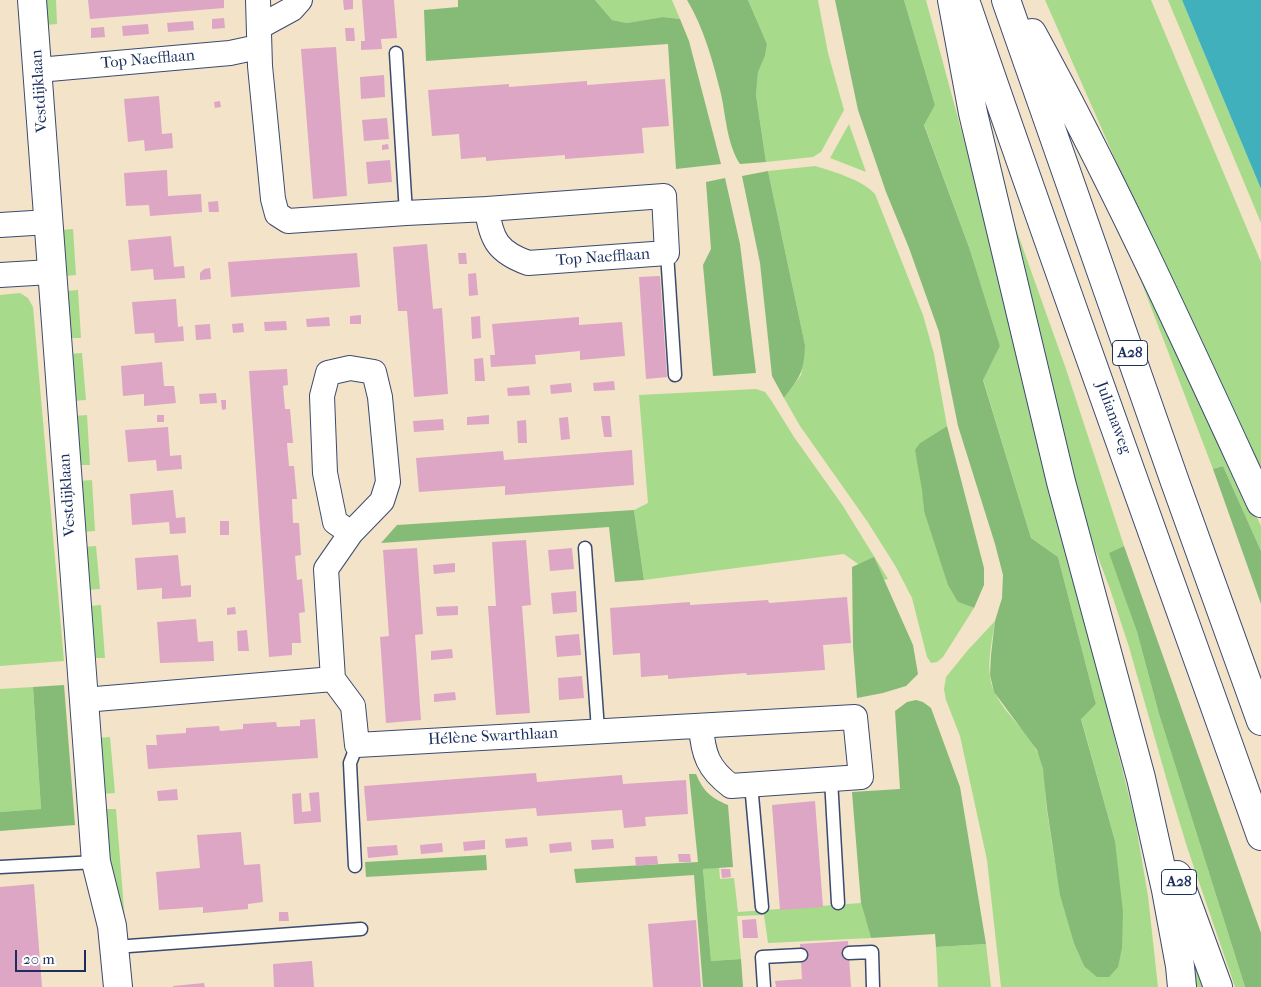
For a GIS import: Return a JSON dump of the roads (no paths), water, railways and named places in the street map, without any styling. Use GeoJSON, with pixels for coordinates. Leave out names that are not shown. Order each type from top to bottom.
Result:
{"type":"FeatureCollection","features":[{"type":"Feature","properties":{"kind":"main road","name":"Vestdijklaan"},"geometry":{"type":"LineString","coordinates":[[32,0],[96,862],[110,916],[118,987]]}},
{"type":"Feature","properties":{"kind":"main road","name":"A28"},"geometry":{"type":"LineString","coordinates":[[952,0],[973,113],[1061,482],[1141,778],[1166,890],[1182,987]]}},
{"type":"Feature","properties":{"kind":"main road","name":"Julianaweg"},"geometry":{"type":"LineString","coordinates":[[965,0],[1032,197],[1261,836]]}},
{"type":"Feature","properties":{"kind":"main road","name":"A28"},"geometry":{"type":"LineString","coordinates":[[1006,0],[1258,713]]}},
{"type":"Feature","properties":{"kind":"main road"},"geometry":{"type":"LineString","coordinates":[[1014,0],[1080,122],[1160,284],[1261,503]]}},
{"type":"Feature","properties":{"kind":"main road","name":"A28"},"geometry":{"type":"LineString","coordinates":[[1141,778],[1218,987]]}},
{"type":"Feature","properties":{"kind":"street","name":"Top Naefflaan"},"geometry":{"type":"LineString","coordinates":[[258,0],[258,37],[273,199],[277,214],[288,222],[664,196],[667,254],[528,263],[511,257],[500,246],[490,230],[487,209]]}},
{"type":"Feature","properties":{"kind":"street","name":"Top Naefflaan"},"geometry":{"type":"LineString","coordinates":[[38,70],[230,53],[258,37],[292,10],[300,0]]}},
{"type":"Feature","properties":{"kind":"street"},"geometry":{"type":"LineString","coordinates":[[0,225],[49,222]]}},
{"type":"Feature","properties":{"kind":"street"},"geometry":{"type":"LineString","coordinates":[[0,275],[51,272]]}},
{"type":"Feature","properties":{"kind":"street"},"geometry":{"type":"LineString","coordinates":[[351,532],[335,522],[325,473],[322,396],[328,373],[350,368],[374,372],[380,397],[388,482],[382,501],[351,532],[326,569],[334,679],[353,706],[357,744]]}},
{"type":"Feature","properties":{"kind":"street"},"geometry":{"type":"LineString","coordinates":[[84,700],[334,679]]}},
{"type":"Feature","properties":{"kind":"street","name":"Hélène Swarthlaan"},"geometry":{"type":"LineString","coordinates":[[357,744],[855,717],[860,777],[731,786],[720,777],[703,748],[702,726]]}},
{"type":"Feature","properties":{"kind":"lane"},"geometry":{"type":"LineString","coordinates":[[396,53],[406,213]]}},
{"type":"Feature","properties":{"kind":"lane"},"geometry":{"type":"LineString","coordinates":[[667,254],[675,375]]}},
{"type":"Feature","properties":{"kind":"lane"},"geometry":{"type":"LineString","coordinates":[[584,548],[598,730]]}},
{"type":"Feature","properties":{"kind":"lane"},"geometry":{"type":"LineString","coordinates":[[355,866],[350,764],[357,744]]}},
{"type":"Feature","properties":{"kind":"lane"},"geometry":{"type":"LineString","coordinates":[[831,779],[838,903]]}},
{"type":"Feature","properties":{"kind":"lane"},"geometry":{"type":"LineString","coordinates":[[752,784],[762,907]]}},
{"type":"Feature","properties":{"kind":"lane"},"geometry":{"type":"LineString","coordinates":[[0,867],[96,862]]}},
{"type":"Feature","properties":{"kind":"lane"},"geometry":{"type":"LineString","coordinates":[[115,947],[361,929]]}},
{"type":"Feature","properties":{"kind":"lane"},"geometry":{"type":"LineString","coordinates":[[849,953],[872,952],[873,987]]}},
{"type":"Feature","properties":{"kind":"lane"},"geometry":{"type":"LineString","coordinates":[[764,987],[762,957],[801,955]]}},
{"type":"Feature","properties":{"kind":"water"},"geometry":{"type":"Polygon","coordinates":[[[1182,0],[1261,0],[1261,189],[1182,0]]]}}]}
